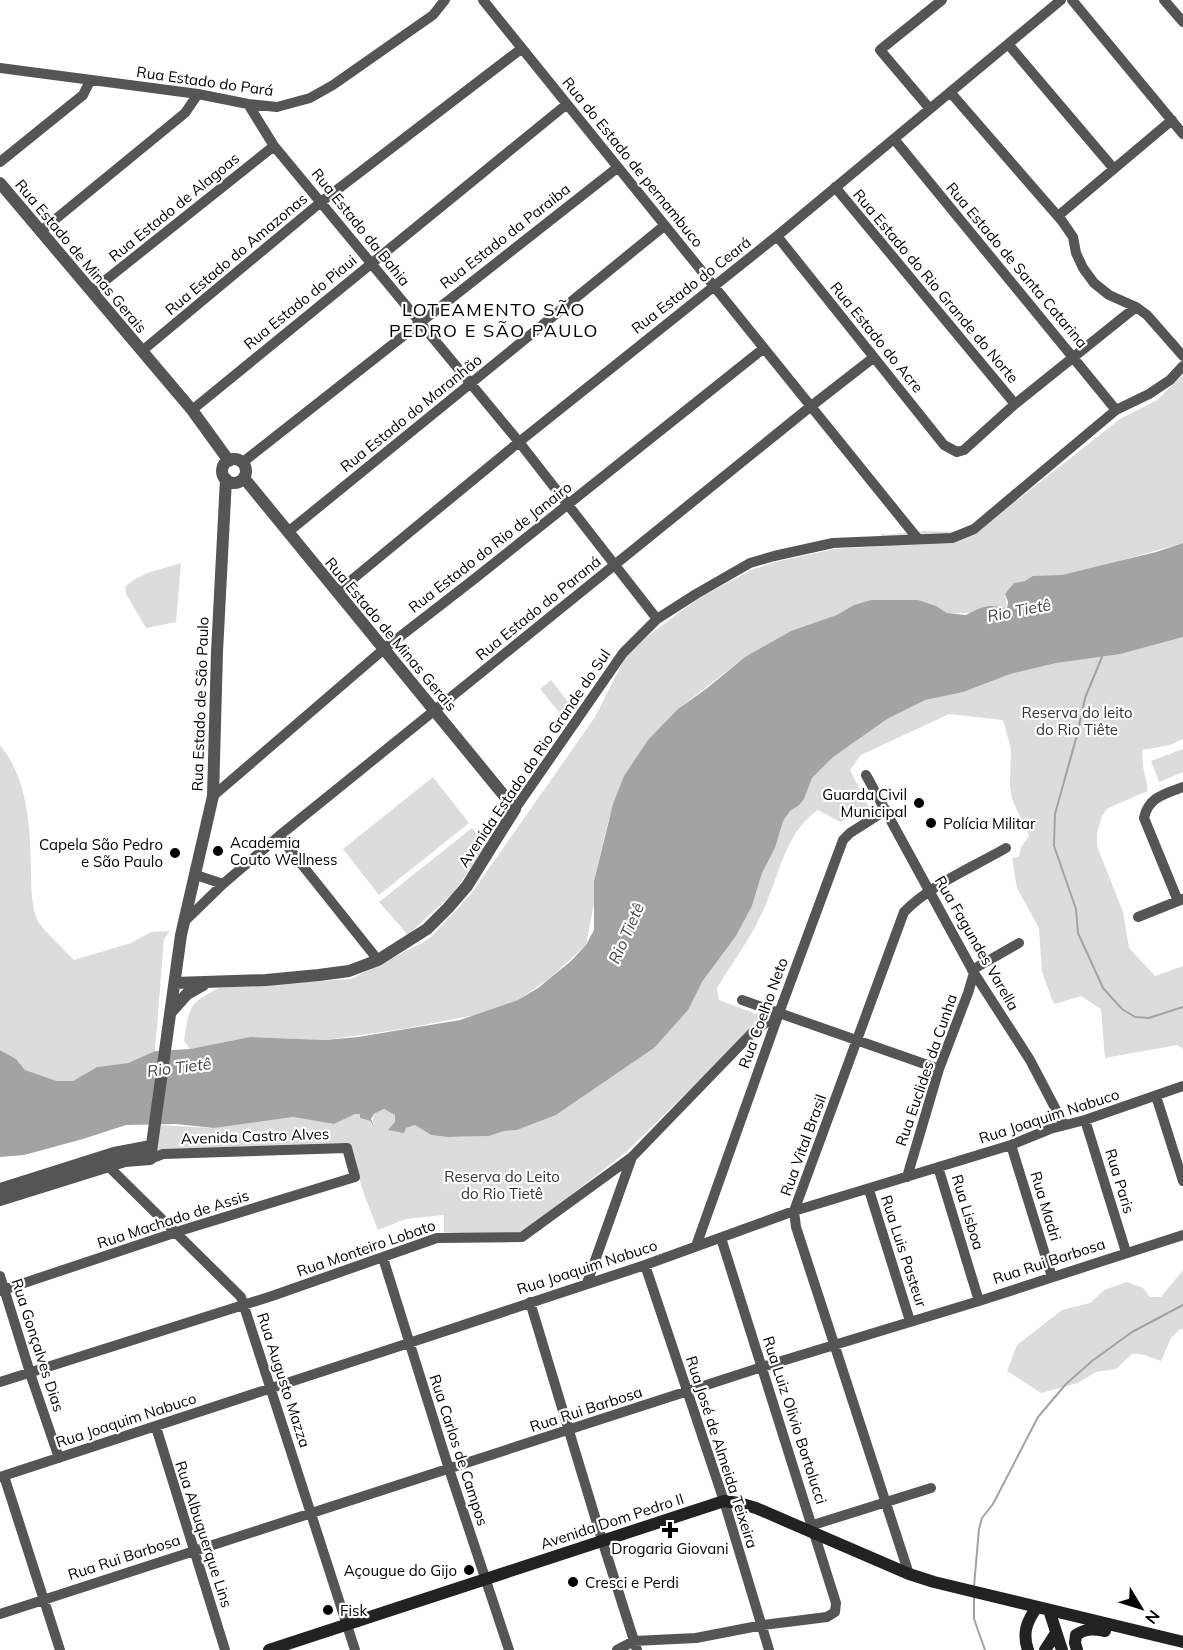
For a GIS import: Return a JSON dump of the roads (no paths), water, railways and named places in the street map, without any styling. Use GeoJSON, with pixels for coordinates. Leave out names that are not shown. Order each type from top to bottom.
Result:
{"type":"FeatureCollection","features":[{"type":"Feature","properties":{"kind":"main road","name":"Avenida Dom Pedro II"},"geometry":{"type":"LineString","coordinates":[[269,1650],[724,1501],[756,1508],[814,1530],[909,1574],[1151,1636]]}},
{"type":"Feature","properties":{"kind":"main road"},"geometry":{"type":"LineString","coordinates":[[1028,1650],[1024,1636],[1028,1621],[1043,1608],[1062,1650]]}},
{"type":"Feature","properties":{"kind":"main road"},"geometry":{"type":"LineString","coordinates":[[1077,1650],[1076,1635],[1083,1630],[1093,1629],[1183,1642]]}},
{"type":"Feature","properties":{"kind":"main road"},"geometry":{"type":"LineString","coordinates":[[1045,1650],[1056,1633]]}},
{"type":"Feature","properties":{"kind":"street","name":"Rua Estado do Pará"},"geometry":{"type":"LineString","coordinates":[[0,68],[198,94],[277,107],[310,98],[333,86],[433,15],[445,0]]}},
{"type":"Feature","properties":{"kind":"street","name":"Rua do Estado de pernambuco"},"geometry":{"type":"LineString","coordinates":[[483,0],[918,539]]}},
{"type":"Feature","properties":{"kind":"street"},"geometry":{"type":"LineString","coordinates":[[930,109],[880,50],[942,0]]}},
{"type":"Feature","properties":{"kind":"street","name":"Rua Estado do Ceará"},"geometry":{"type":"LineString","coordinates":[[337,592],[519,442],[777,236],[1061,0]]}},
{"type":"Feature","properties":{"kind":"street"},"geometry":{"type":"LineString","coordinates":[[1072,0],[1183,134]]}},
{"type":"Feature","properties":{"kind":"street"},"geometry":{"type":"LineString","coordinates":[[1164,0],[1183,22]]}},
{"type":"Feature","properties":{"kind":"street"},"geometry":{"type":"LineString","coordinates":[[1008,44],[1114,169]]}},
{"type":"Feature","properties":{"kind":"street","name":"Rua Estado do Amazonas"},"geometry":{"type":"LineString","coordinates":[[142,351],[321,202],[521,49]]}},
{"type":"Feature","properties":{"kind":"street"},"geometry":{"type":"LineString","coordinates":[[0,162],[83,95],[90,81]]}},
{"type":"Feature","properties":{"kind":"street"},"geometry":{"type":"LineString","coordinates":[[950,92],[1058,216],[1073,237],[1079,261],[1094,283],[1108,295],[1136,307],[1147,315],[1183,356]]}},
{"type":"Feature","properties":{"kind":"street"},"geometry":{"type":"LineString","coordinates":[[41,231],[185,113],[198,94]]}},
{"type":"Feature","properties":{"kind":"street","name":"Rua Estado da Bahia"},"geometry":{"type":"LineString","coordinates":[[248,104],[274,146],[519,442],[657,619]]}},
{"type":"Feature","properties":{"kind":"street","name":"Rua Estado do Piaui"},"geometry":{"type":"LineString","coordinates":[[192,410],[567,104]]}},
{"type":"Feature","properties":{"kind":"street"},"geometry":{"type":"LineString","coordinates":[[1058,216],[1172,120]]}},
{"type":"Feature","properties":{"kind":"street","name":"Rua Estado de Santa Catarina"},"geometry":{"type":"LineString","coordinates":[[894,139],[1116,410]]}},
{"type":"Feature","properties":{"kind":"street","name":"Rua Estado de Alagoas"},"geometry":{"type":"LineString","coordinates":[[92,291],[274,146]]}},
{"type":"Feature","properties":{"kind":"street","name":"Rua Estado da Paraiba"},"geometry":{"type":"LineString","coordinates":[[243,462],[617,168]]}},
{"type":"Feature","properties":{"kind":"street","name":"Rua Estado de Minas Gerais"},"geometry":{"type":"LineString","coordinates":[[0,183],[192,410],[229,460]]}},
{"type":"Feature","properties":{"kind":"street","name":"Rua Estado do Rio Grande do Norte"},"geometry":{"type":"LineString","coordinates":[[835,187],[1015,404]]}},
{"type":"Feature","properties":{"kind":"street","name":"Rua Estado do Maranhão"},"geometry":{"type":"LineString","coordinates":[[288,532],[664,226]]}},
{"type":"Feature","properties":{"kind":"street","name":"Rua Estado do Acre"},"geometry":{"type":"LineString","coordinates":[[777,236],[944,445],[957,452],[964,450],[1015,404]]}},
{"type":"Feature","properties":{"kind":"street"},"geometry":{"type":"LineString","coordinates":[[1015,404],[1136,307]]}},
{"type":"Feature","properties":{"kind":"street","name":"Rua Estado do Rio de Janairo"},"geometry":{"type":"LineString","coordinates":[[213,796],[384,649],[763,349]]}},
{"type":"Feature","properties":{"kind":"street","name":"Rua Estado do Paraná"},"geometry":{"type":"LineString","coordinates":[[186,920],[279,836],[810,406],[873,358]]}},
{"type":"Feature","properties":{"kind":"street","name":"Avenida Estado do Rio Grande do Sul"},"geometry":{"type":"LineString","coordinates":[[175,986],[212,981],[320,975],[348,971],[378,960],[427,929],[467,886],[515,809],[623,653],[657,619],[750,563],[774,556],[833,543],[952,538],[974,529],[1116,410],[1149,394],[1170,380],[1183,366]]}},
{"type":"Feature","properties":{"kind":"street"},"geometry":{"type":"LineString","coordinates":[[236,459],[243,462],[246,470],[244,478],[233,483],[226,479],[222,471],[229,460],[236,459]]}},
{"type":"Feature","properties":{"kind":"street","name":"Rua Estado de Minas Gerais"},"geometry":{"type":"LineString","coordinates":[[244,478],[515,809]]}},
{"type":"Feature","properties":{"kind":"street","name":"Rua Estado de São Paulo"},"geometry":{"type":"LineString","coordinates":[[151,1146],[181,935],[213,796],[217,652],[226,479]]}},
{"type":"Feature","properties":{"kind":"street","name":"Rua Fagundes Varella"},"geometry":{"type":"LineString","coordinates":[[866,775],[973,972],[1030,1060],[1064,1125]]}},
{"type":"Feature","properties":{"kind":"street"},"geometry":{"type":"LineString","coordinates":[[1138,917],[1180,900],[1144,818],[1146,807],[1158,796],[1183,787]]}},
{"type":"Feature","properties":{"kind":"street","name":"Rua Coelho Neto"},"geometry":{"type":"LineString","coordinates":[[696,1246],[843,840],[886,810]]}},
{"type":"Feature","properties":{"kind":"street"},"geometry":{"type":"LineString","coordinates":[[279,836],[378,960]]}},
{"type":"Feature","properties":{"kind":"street","name":"Rua Vital Brasil"},"geometry":{"type":"LineString","coordinates":[[909,1574],[833,1345],[796,1227],[794,1212],[904,912],[929,892],[1006,848]]}},
{"type":"Feature","properties":{"kind":"street"},"geometry":{"type":"LineString","coordinates":[[196,875],[224,884]]}},
{"type":"Feature","properties":{"kind":"street"},"geometry":{"type":"LineString","coordinates":[[973,972],[1019,944]]}},
{"type":"Feature","properties":{"kind":"street","name":"Rua Euclides da Cunha"},"geometry":{"type":"LineString","coordinates":[[907,1177],[939,1069],[968,993],[973,972]]}},
{"type":"Feature","properties":{"kind":"street","name":"Avenida Estado do Rio Grande do Sul"},"geometry":{"type":"LineString","coordinates":[[171,1013],[188,994],[212,981]]}},
{"type":"Feature","properties":{"kind":"street"},"geometry":{"type":"LineString","coordinates":[[175,986],[188,994]]}},
{"type":"Feature","properties":{"kind":"street"},"geometry":{"type":"LineString","coordinates":[[742,1000],[939,1069]]}},
{"type":"Feature","properties":{"kind":"street","name":"Rua Monteiro Lobato"},"geometry":{"type":"LineString","coordinates":[[0,1382],[446,1237],[471,1239],[522,1236],[530,1233],[632,1157],[752,1033],[779,1013]]}},
{"type":"Feature","properties":{"kind":"street","name":"Rua Joaquim Nabuco"},"geometry":{"type":"LineString","coordinates":[[2,1477],[645,1265],[794,1212],[1011,1145],[1183,1086]]}},
{"type":"Feature","properties":{"kind":"street"},"geometry":{"type":"LineString","coordinates":[[1156,1096],[1183,1181]]}},
{"type":"Feature","properties":{"kind":"street","name":"Rua Paris"},"geometry":{"type":"LineString","coordinates":[[1086,1120],[1126,1252]]}},
{"type":"Feature","properties":{"kind":"street","name":"Rua Madri"},"geometry":{"type":"LineString","coordinates":[[1011,1145],[1052,1276]]}},
{"type":"Feature","properties":{"kind":"street","name":"Avenida Castro Alves"},"geometry":{"type":"LineString","coordinates":[[0,1200],[125,1161],[151,1146]]}},
{"type":"Feature","properties":{"kind":"street","name":"Avenida Castro Alves"},"geometry":{"type":"LineString","coordinates":[[0,1190],[114,1153],[151,1146],[163,1154],[347,1148],[355,1177]]}},
{"type":"Feature","properties":{"kind":"street"},"geometry":{"type":"LineString","coordinates":[[587,1283],[632,1157]]}},
{"type":"Feature","properties":{"kind":"street","name":"Rua Augusto Mazza"},"geometry":{"type":"LineString","coordinates":[[108,1166],[241,1297],[355,1650]]}},
{"type":"Feature","properties":{"kind":"street","name":"Rua Lisboa"},"geometry":{"type":"LineString","coordinates":[[938,1167],[979,1300]]}},
{"type":"Feature","properties":{"kind":"street","name":"Rua Machado de Assis"},"geometry":{"type":"LineString","coordinates":[[2,1290],[355,1177]]}},
{"type":"Feature","properties":{"kind":"street","name":"Rua Luis Pasteur"},"geometry":{"type":"LineString","coordinates":[[869,1190],[910,1321]]}},
{"type":"Feature","properties":{"kind":"street","name":"Rua Rui Barbosa"},"geometry":{"type":"LineString","coordinates":[[0,1614],[762,1367],[1183,1234]]}},
{"type":"Feature","properties":{"kind":"street","name":"Rua Luiz Olivio Bortolucci"},"geometry":{"type":"LineString","coordinates":[[721,1238],[836,1603],[835,1612],[827,1617],[763,1625]]}},
{"type":"Feature","properties":{"kind":"street","name":"Rua Carlos de Campos"},"geometry":{"type":"LineString","coordinates":[[383,1258],[509,1650]]}},
{"type":"Feature","properties":{"kind":"street","name":"Rua José de Almeida Teixeira"},"geometry":{"type":"LineString","coordinates":[[645,1265],[724,1501],[769,1650]]}},
{"type":"Feature","properties":{"kind":"street","name":"Rua Gonçalves Dias"},"geometry":{"type":"LineString","coordinates":[[0,1276],[2,1290],[58,1458]]}},
{"type":"Feature","properties":{"kind":"street"},"geometry":{"type":"LineString","coordinates":[[530,1302],[636,1645]]}},
{"type":"Feature","properties":{"kind":"street","name":"Rua Albuquerque Lins"},"geometry":{"type":"LineString","coordinates":[[156,1427],[225,1650]]}},
{"type":"Feature","properties":{"kind":"street"},"geometry":{"type":"LineString","coordinates":[[2,1477],[60,1650]]}},
{"type":"Feature","properties":{"kind":"street"},"geometry":{"type":"LineString","coordinates":[[814,1530],[931,1488]]}},
{"type":"Feature","properties":{"kind":"street"},"geometry":{"type":"LineString","coordinates":[[617,1650],[763,1625]]}},
{"type":"Feature","properties":{"kind":"water","name":"Rio Tietê"},"geometry":{"type":"Polygon","coordinates":[[[1183,543],[1183,637],[1120,654],[1056,663],[1010,674],[963,692],[925,700],[887,719],[833,757],[812,778],[804,799],[790,811],[783,821],[775,848],[762,873],[752,906],[736,936],[702,982],[688,1010],[654,1048],[556,1115],[517,1130],[489,1136],[447,1137],[431,1135],[415,1125],[406,1128],[404,1133],[388,1130],[395,1122],[395,1115],[384,1109],[374,1114],[371,1119],[374,1127],[370,1121],[360,1118],[360,1114],[334,1124],[293,1117],[214,1128],[176,1124],[126,1125],[24,1155],[0,1157],[0,1050],[16,1059],[25,1070],[57,1081],[73,1081],[97,1067],[128,1063],[155,1051],[190,1049],[250,1037],[325,1040],[358,1037],[460,1020],[518,1000],[538,988],[571,961],[586,945],[594,930],[594,881],[613,804],[624,776],[648,740],[678,709],[745,657],[791,631],[871,600],[918,600],[936,606],[947,613],[966,615],[985,607],[995,606],[1007,609],[1008,602],[1005,594],[1014,583],[1025,581],[1033,576],[1062,575],[1183,543]]]}},
{"type":"Feature","properties":{"kind":"waterway"},"geometry":{"type":"LineString","coordinates":[[1102,657],[1085,698],[1055,814],[1054,846],[1076,909],[1078,933],[1103,988],[1122,1009],[1135,1017],[1149,1018],[1183,1007]]}},
{"type":"Feature","properties":{"kind":"waterway"},"geometry":{"type":"LineString","coordinates":[[974,1586],[982,1518],[993,1504],[1038,1417],[1066,1384],[1092,1361],[1132,1332],[1183,1305]]}},
{"type":"Feature","properties":{"kind":"waterway"},"geometry":{"type":"LineString","coordinates":[[974,1595],[974,1619],[985,1650]]}},
{"type":"Feature","properties":{"kind":"place","name":"Guarda Civil Municipal"},"geometry":{"type":"Point","coordinates":[919,803]}},
{"type":"Feature","properties":{"kind":"place","name":"Polícia Militar"},"geometry":{"type":"Point","coordinates":[931,823]}},
{"type":"Feature","properties":{"kind":"place","name":"Academia Couto Wellness"},"geometry":{"type":"Point","coordinates":[218,851]}},
{"type":"Feature","properties":{"kind":"place","name":"Capela São Pedro e São Paulo"},"geometry":{"type":"Point","coordinates":[175,853]}},
{"type":"Feature","properties":{"kind":"place","name":"Drogaria Giovani"},"geometry":{"type":"Point","coordinates":[670,1530]}},
{"type":"Feature","properties":{"kind":"place","name":"Açougue do Gijo"},"geometry":{"type":"Point","coordinates":[469,1570]}},
{"type":"Feature","properties":{"kind":"place","name":"Cresci e Perdi"},"geometry":{"type":"Point","coordinates":[573,1582]}},
{"type":"Feature","properties":{"kind":"place","name":"Fisk"},"geometry":{"type":"Point","coordinates":[328,1610]}},
{"type":"Feature","properties":{"kind":"district","name":"LOTEAMENTO SÃO PEDRO E SÃO PAULO"},"geometry":{"type":"Point","coordinates":[494,319]}},
{"type":"Feature","properties":{"kind":"park label","name":"Reserva do leito do Rio Tiête"},"geometry":{"type":"Point","coordinates":[1077,720]}},
{"type":"Feature","properties":{"kind":"park label","name":"Reserva do Leito do Rio Tietê"},"geometry":{"type":"Point","coordinates":[502,1184]}}]}
